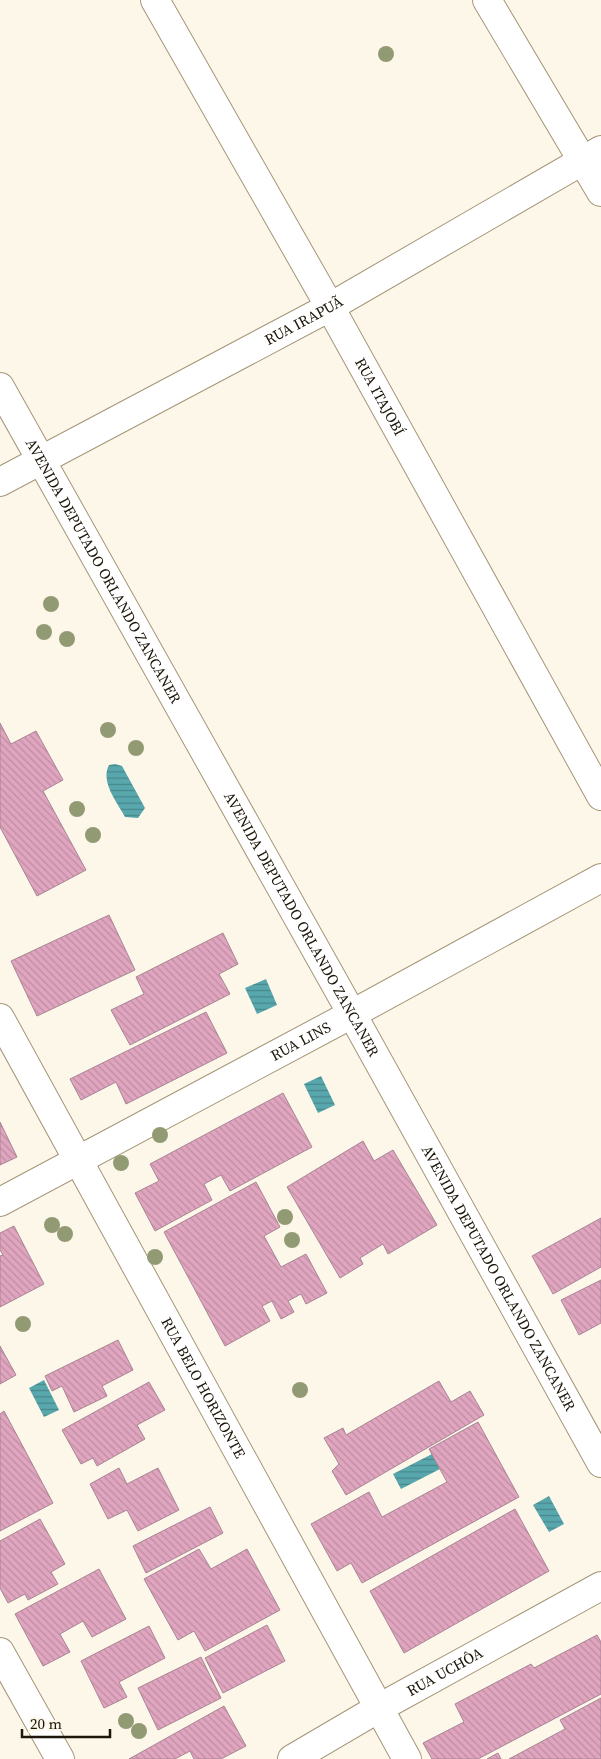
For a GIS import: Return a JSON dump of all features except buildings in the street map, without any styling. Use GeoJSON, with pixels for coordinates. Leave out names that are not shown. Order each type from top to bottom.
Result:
{"type":"FeatureCollection","features":[{"type":"Feature","properties":{"kind":"street","name":"RUA ITAJOBÍ"},"geometry":{"type":"LineString","coordinates":[[155,0],[330,308],[601,796]]}},
{"type":"Feature","properties":{"kind":"street"},"geometry":{"type":"LineString","coordinates":[[487,0],[593,156],[601,192]]}},
{"type":"Feature","properties":{"kind":"street","name":"RUA IRAPUÃ"},"geometry":{"type":"LineString","coordinates":[[0,482],[330,308],[593,156]]}},
{"type":"Feature","properties":{"kind":"street","name":"AVENIDA DEPUTADO ORLANDO ZANCANER"},"geometry":{"type":"LineString","coordinates":[[0,387],[352,1014],[601,1463]]}},
{"type":"Feature","properties":{"kind":"street","name":"RUA LINS"},"geometry":{"type":"LineString","coordinates":[[0,1202],[352,1014],[601,878]]}},
{"type":"Feature","properties":{"kind":"street","name":"RUA BELO HORIZONTE"},"geometry":{"type":"LineString","coordinates":[[0,1018],[407,1759]]}},
{"type":"Feature","properties":{"kind":"street","name":"RUA UCHÔA"},"geometry":{"type":"LineString","coordinates":[[292,1759],[379,1708],[601,1586]]}},
{"type":"Feature","properties":{"kind":"street"},"geometry":{"type":"LineString","coordinates":[[0,1652],[60,1759]]}},
{"type":"Feature","properties":{"kind":"water"},"geometry":{"type":"Polygon","coordinates":[[[109,765],[122,766],[145,808],[138,818],[125,817],[108,785],[107,772],[109,765]]]}},
{"type":"Feature","properties":{"kind":"water"},"geometry":{"type":"Polygon","coordinates":[[[266,979],[277,1005],[257,1014],[245,988],[266,979]]]}},
{"type":"Feature","properties":{"kind":"water"},"geometry":{"type":"Polygon","coordinates":[[[321,1076],[335,1105],[318,1113],[304,1084],[321,1076]]]}},
{"type":"Feature","properties":{"kind":"water"},"geometry":{"type":"Polygon","coordinates":[[[44,1380],[59,1410],[44,1417],[29,1388],[44,1380]]]}},
{"type":"Feature","properties":{"kind":"water"},"geometry":{"type":"Polygon","coordinates":[[[432,1454],[440,1469],[401,1489],[393,1474],[432,1454]]]}},
{"type":"Feature","properties":{"kind":"water"},"geometry":{"type":"Polygon","coordinates":[[[549,1496],[564,1524],[549,1532],[533,1505],[549,1496]]]}}]}
